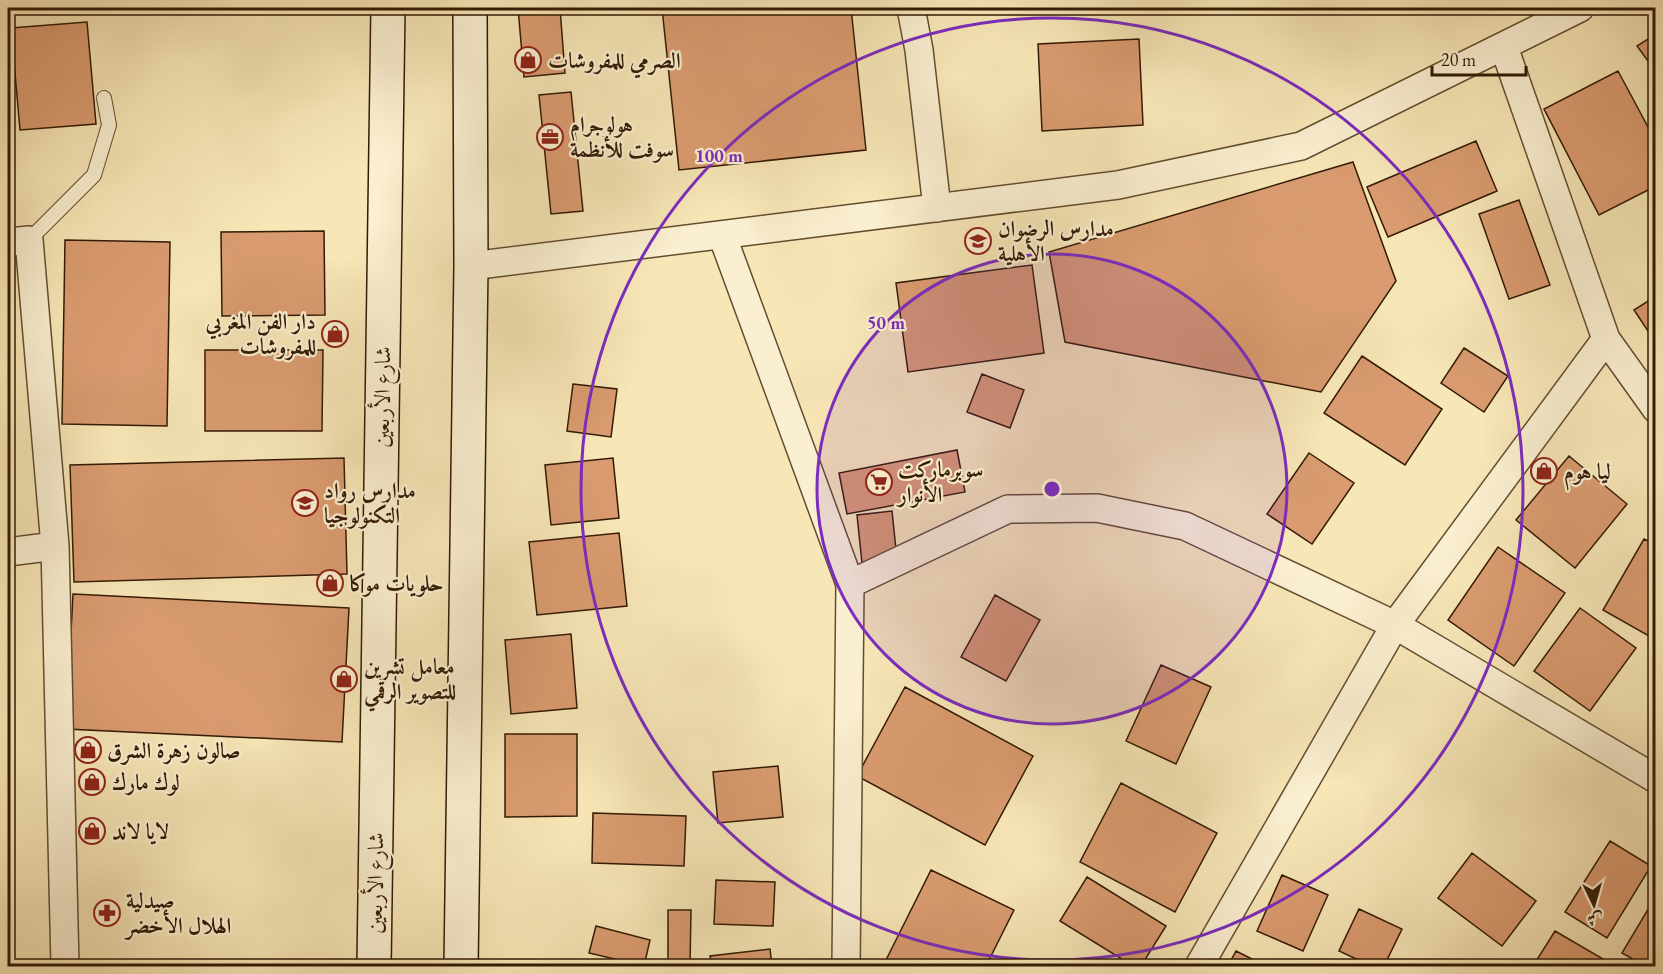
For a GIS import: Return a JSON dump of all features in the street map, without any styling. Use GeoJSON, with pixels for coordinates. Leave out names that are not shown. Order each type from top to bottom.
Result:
{"type":"FeatureCollection","features":[{"type":"Feature","properties":{"kind":"main road"},"geometry":{"type":"LineString","coordinates":[[461,966],[471,266],[470,8]]}},
{"type":"Feature","properties":{"kind":"main road","name":"شارع الأربعين"},"geometry":{"type":"LineString","coordinates":[[374,966],[383,15]]}},
{"type":"Feature","properties":{"kind":"street"},"geometry":{"type":"LineString","coordinates":[[911,8],[919,50],[937,208]]}},
{"type":"Feature","properties":{"kind":"street"},"geometry":{"type":"LineString","coordinates":[[1504,47],[1558,8]]}},
{"type":"Feature","properties":{"kind":"street"},"geometry":{"type":"LineString","coordinates":[[471,266],[1118,185],[1301,146],[1580,8]]}},
{"type":"Feature","properties":{"kind":"street"},"geometry":{"type":"LineString","coordinates":[[1504,47],[1606,339],[1656,409]]}},
{"type":"Feature","properties":{"kind":"street"},"geometry":{"type":"LineString","coordinates":[[722,235],[850,584],[846,966]]}},
{"type":"Feature","properties":{"kind":"street"},"geometry":{"type":"LineString","coordinates":[[18,241],[55,546],[65,966]]}},
{"type":"Feature","properties":{"kind":"street"},"geometry":{"type":"LineString","coordinates":[[1199,966],[1395,625],[1606,339]]}},
{"type":"Feature","properties":{"kind":"street"},"geometry":{"type":"LineString","coordinates":[[850,584],[1008,509],[1097,508],[1185,526],[1395,625],[1656,779]]}},
{"type":"Feature","properties":{"kind":"street"},"geometry":{"type":"LineString","coordinates":[[8,552],[55,546]]}},
{"type":"Feature","properties":{"kind":"lane"},"geometry":{"type":"LineString","coordinates":[[18,241],[94,175],[109,125],[104,98]]}},
{"type":"Feature","properties":{"kind":"building"},"geometry":{"type":"Polygon","coordinates":[[[518,8],[560,8],[565,73],[524,77],[518,8]]]}},
{"type":"Feature","properties":{"kind":"building"},"geometry":{"type":"Polygon","coordinates":[[[662,8],[851,8],[866,150],[679,170],[662,8]]]}},
{"type":"Feature","properties":{"kind":"building"},"geometry":{"type":"Polygon","coordinates":[[[87,22],[96,124],[20,130],[11,28],[87,22]]]}},
{"type":"Feature","properties":{"kind":"building"},"geometry":{"type":"Polygon","coordinates":[[[1656,34],[1656,72],[1637,46],[1656,34]]]}},
{"type":"Feature","properties":{"kind":"building"},"geometry":{"type":"Polygon","coordinates":[[[1139,39],[1143,125],[1042,131],[1038,44],[1139,39]]]}},
{"type":"Feature","properties":{"kind":"building"},"geometry":{"type":"Polygon","coordinates":[[[1618,71],[1656,142],[1656,186],[1599,215],[1544,109],[1618,71]]]}},
{"type":"Feature","properties":{"kind":"building"},"geometry":{"type":"Polygon","coordinates":[[[571,92],[583,211],[551,214],[539,95],[571,92]]]}},
{"type":"Feature","properties":{"kind":"building"},"geometry":{"type":"Polygon","coordinates":[[[1476,141],[1497,191],[1388,237],[1367,187],[1476,141]]]}},
{"type":"Feature","properties":{"kind":"building"},"geometry":{"type":"Polygon","coordinates":[[[1353,162],[1396,281],[1321,392],[1065,342],[1049,252],[1353,162]]]}},
{"type":"Feature","properties":{"kind":"building"},"geometry":{"type":"Polygon","coordinates":[[[1519,200],[1550,285],[1509,299],[1479,214],[1519,200]]]}},
{"type":"Feature","properties":{"kind":"building"},"geometry":{"type":"Polygon","coordinates":[[[324,231],[325,315],[222,316],[221,232],[324,231]]]}},
{"type":"Feature","properties":{"kind":"building"},"geometry":{"type":"Polygon","coordinates":[[[65,240],[170,242],[167,426],[62,424],[65,240]]]}},
{"type":"Feature","properties":{"kind":"building"},"geometry":{"type":"Polygon","coordinates":[[[1032,265],[1044,353],[908,372],[896,283],[1032,265]]]}},
{"type":"Feature","properties":{"kind":"building"},"geometry":{"type":"Polygon","coordinates":[[[1656,296],[1656,339],[1654,340],[1634,310],[1656,296]]]}},
{"type":"Feature","properties":{"kind":"building"},"geometry":{"type":"Polygon","coordinates":[[[1464,348],[1508,376],[1484,412],[1441,383],[1464,348]]]}},
{"type":"Feature","properties":{"kind":"building"},"geometry":{"type":"Polygon","coordinates":[[[205,350],[323,350],[322,431],[205,431],[205,350]]]}},
{"type":"Feature","properties":{"kind":"building"},"geometry":{"type":"Polygon","coordinates":[[[1362,356],[1442,409],[1405,465],[1324,413],[1362,356]]]}},
{"type":"Feature","properties":{"kind":"building"},"geometry":{"type":"Polygon","coordinates":[[[982,374],[1024,390],[1010,428],[967,412],[982,374]]]}},
{"type":"Feature","properties":{"kind":"building"},"geometry":{"type":"Polygon","coordinates":[[[573,384],[617,389],[611,437],[567,431],[573,384]]]}},
{"type":"Feature","properties":{"kind":"building"},"geometry":{"type":"Polygon","coordinates":[[[957,450],[965,492],[847,514],[839,473],[957,450]]]}},
{"type":"Feature","properties":{"kind":"building"},"geometry":{"type":"Polygon","coordinates":[[[1309,453],[1354,483],[1312,544],[1267,514],[1309,453]]]}},
{"type":"Feature","properties":{"kind":"building"},"geometry":{"type":"Polygon","coordinates":[[[1569,456],[1627,504],[1575,568],[1516,520],[1569,456]]]}},
{"type":"Feature","properties":{"kind":"building"},"geometry":{"type":"Polygon","coordinates":[[[344,458],[347,574],[74,582],[70,465],[344,458]]]}},
{"type":"Feature","properties":{"kind":"building"},"geometry":{"type":"Polygon","coordinates":[[[613,458],[619,518],[551,525],[545,465],[613,458]]]}},
{"type":"Feature","properties":{"kind":"building"},"geometry":{"type":"Polygon","coordinates":[[[892,511],[897,559],[862,563],[857,515],[892,511]]]}},
{"type":"Feature","properties":{"kind":"building"},"geometry":{"type":"Polygon","coordinates":[[[619,533],[627,606],[537,615],[529,542],[619,533]]]}},
{"type":"Feature","properties":{"kind":"building"},"geometry":{"type":"Polygon","coordinates":[[[1644,539],[1656,545],[1656,640],[1603,610],[1644,539]]]}},
{"type":"Feature","properties":{"kind":"building"},"geometry":{"type":"Polygon","coordinates":[[[1498,547],[1565,593],[1514,666],[1448,620],[1498,547]]]}},
{"type":"Feature","properties":{"kind":"building"},"geometry":{"type":"Polygon","coordinates":[[[73,594],[349,608],[342,742],[66,729],[73,594]]]}},
{"type":"Feature","properties":{"kind":"building"},"geometry":{"type":"Polygon","coordinates":[[[995,595],[1040,620],[1006,681],[961,657],[995,595]]]}},
{"type":"Feature","properties":{"kind":"building"},"geometry":{"type":"Polygon","coordinates":[[[1580,608],[1636,648],[1590,711],[1534,671],[1580,608]]]}},
{"type":"Feature","properties":{"kind":"building"},"geometry":{"type":"Polygon","coordinates":[[[571,634],[577,708],[511,714],[505,640],[571,634]]]}},
{"type":"Feature","properties":{"kind":"building"},"geometry":{"type":"Polygon","coordinates":[[[1161,665],[1211,687],[1176,764],[1126,741],[1161,665]]]}},
{"type":"Feature","properties":{"kind":"building"},"geometry":{"type":"Polygon","coordinates":[[[905,687],[1033,756],[985,845],[857,776],[905,687]]]}},
{"type":"Feature","properties":{"kind":"building"},"geometry":{"type":"Polygon","coordinates":[[[505,734],[577,734],[577,816],[505,817],[505,734]]]}},
{"type":"Feature","properties":{"kind":"building"},"geometry":{"type":"Polygon","coordinates":[[[778,766],[783,817],[718,823],[713,772],[778,766]]]}},
{"type":"Feature","properties":{"kind":"building"},"geometry":{"type":"Polygon","coordinates":[[[1121,783],[1217,833],[1175,912],[1080,862],[1121,783]]]}},
{"type":"Feature","properties":{"kind":"building"},"geometry":{"type":"Polygon","coordinates":[[[593,813],[686,816],[684,866],[592,863],[593,813]]]}},
{"type":"Feature","properties":{"kind":"building"},"geometry":{"type":"Polygon","coordinates":[[[1610,841],[1651,866],[1607,938],[1565,912],[1610,841]]]}},
{"type":"Feature","properties":{"kind":"building"},"geometry":{"type":"Polygon","coordinates":[[[1472,853],[1536,901],[1502,946],[1438,898],[1472,853]]]}},
{"type":"Feature","properties":{"kind":"building"},"geometry":{"type":"Polygon","coordinates":[[[931,870],[1014,910],[986,966],[883,966],[931,870]]]}},
{"type":"Feature","properties":{"kind":"building"},"geometry":{"type":"Polygon","coordinates":[[[1282,875],[1328,895],[1303,951],[1257,931],[1282,875]]]}},
{"type":"Feature","properties":{"kind":"building"},"geometry":{"type":"Polygon","coordinates":[[[1087,877],[1166,926],[1141,966],[1133,966],[1060,921],[1087,877]]]}},
{"type":"Feature","properties":{"kind":"building"},"geometry":{"type":"Polygon","coordinates":[[[716,880],[775,882],[773,926],[714,924],[716,880]]]}},
{"type":"Feature","properties":{"kind":"building"},"geometry":{"type":"Polygon","coordinates":[[[1656,896],[1656,966],[1645,966],[1622,953],[1656,896]]]}},
{"type":"Feature","properties":{"kind":"building"},"geometry":{"type":"Polygon","coordinates":[[[1359,909],[1402,929],[1384,966],[1371,966],[1339,951],[1359,909]]]}},
{"type":"Feature","properties":{"kind":"building"},"geometry":{"type":"Polygon","coordinates":[[[668,910],[691,910],[690,966],[668,966],[668,910]]]}},
{"type":"Feature","properties":{"kind":"building"},"geometry":{"type":"Polygon","coordinates":[[[596,926],[650,940],[644,966],[589,953],[596,926]]]}},
{"type":"Feature","properties":{"kind":"building"},"geometry":{"type":"Polygon","coordinates":[[[1555,931],[1615,966],[1533,966],[1555,931]]]}},
{"type":"Feature","properties":{"kind":"building"},"geometry":{"type":"Polygon","coordinates":[[[770,949],[772,966],[712,966],[710,956],[770,949]]]}},
{"type":"Feature","properties":{"kind":"building"},"geometry":{"type":"Polygon","coordinates":[[[1236,951],[1254,960],[1250,966],[1228,966],[1236,951]]]}},
{"type":"Feature","properties":{"kind":"place","name":"الصرمي للمفروشات"},"geometry":{"type":"Point","coordinates":[528,60]}},
{"type":"Feature","properties":{"kind":"place","name":"هولوجرام سوفت للأنظمة"},"geometry":{"type":"Point","coordinates":[550,137]}},
{"type":"Feature","properties":{"kind":"place","name":"مدارس الرضوان الأهلية"},"geometry":{"type":"Point","coordinates":[978,241]}},
{"type":"Feature","properties":{"kind":"place","name":"دار الفن المغربي للمفروشات"},"geometry":{"type":"Point","coordinates":[335,334]}},
{"type":"Feature","properties":{"kind":"place","name":"ليا هوم"},"geometry":{"type":"Point","coordinates":[1544,471]}},
{"type":"Feature","properties":{"kind":"place","name":"سوبرماركت الأنوار"},"geometry":{"type":"Point","coordinates":[879,482]}},
{"type":"Feature","properties":{"kind":"place","name":"مدارس رواد التكنولوجيا"},"geometry":{"type":"Point","coordinates":[305,503]}},
{"type":"Feature","properties":{"kind":"place","name":"حلويات موكا"},"geometry":{"type":"Point","coordinates":[330,583]}},
{"type":"Feature","properties":{"kind":"place","name":"معامل تشرين للتصوير الرقمي"},"geometry":{"type":"Point","coordinates":[344,679]}},
{"type":"Feature","properties":{"kind":"place","name":"صالون زهرة الشرق"},"geometry":{"type":"Point","coordinates":[88,750]}},
{"type":"Feature","properties":{"kind":"place","name":"لوك مارك"},"geometry":{"type":"Point","coordinates":[92,782]}},
{"type":"Feature","properties":{"kind":"place","name":"لايا لاند"},"geometry":{"type":"Point","coordinates":[92,831]}},
{"type":"Feature","properties":{"kind":"place","name":"صيدلية الهلال الأخضر"},"geometry":{"type":"Point","coordinates":[107,913]}}]}
